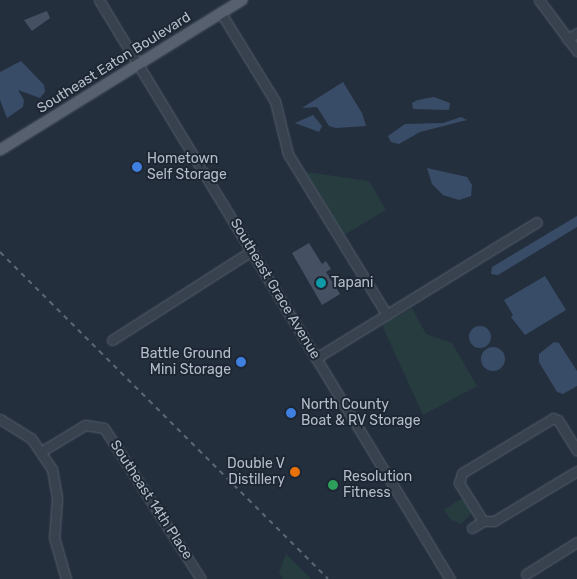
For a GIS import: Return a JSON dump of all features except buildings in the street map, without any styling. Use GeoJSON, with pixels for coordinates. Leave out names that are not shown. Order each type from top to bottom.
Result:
{"type":"FeatureCollection","features":[{"type":"Feature","properties":{"kind":"main road","name":"Southeast Eaton Boulevard"},"geometry":{"type":"LineString","coordinates":[[0,150],[242,0]]}},
{"type":"Feature","properties":{"kind":"street","name":"Southeast Grace Avenue"},"geometry":{"type":"LineString","coordinates":[[99,0],[450,579]]}},
{"type":"Feature","properties":{"kind":"street"},"geometry":{"type":"LineString","coordinates":[[539,0],[577,52]]}},
{"type":"Feature","properties":{"kind":"street"},"geometry":{"type":"LineString","coordinates":[[221,13],[275,101],[288,154],[387,315]]}},
{"type":"Feature","properties":{"kind":"street"},"geometry":{"type":"LineString","coordinates":[[567,39],[577,33]]}},
{"type":"Feature","properties":{"kind":"street"},"geometry":{"type":"LineString","coordinates":[[316,358],[537,222]]}},
{"type":"Feature","properties":{"kind":"street"},"geometry":{"type":"LineString","coordinates":[[112,340],[251,250]]}},
{"type":"Feature","properties":{"kind":"street"},"geometry":{"type":"LineString","coordinates":[[483,521],[459,477],[556,417],[577,450]]}},
{"type":"Feature","properties":{"kind":"street"},"geometry":{"type":"LineString","coordinates":[[0,419],[22,430],[42,450],[54,479],[54,537],[66,579]]}},
{"type":"Feature","properties":{"kind":"street","name":"Southeast 14th Place"},"geometry":{"type":"LineString","coordinates":[[42,450],[82,426],[97,425],[108,434],[201,579]]}},
{"type":"Feature","properties":{"kind":"street"},"geometry":{"type":"LineString","coordinates":[[472,528],[483,521],[494,521],[577,471]]}},
{"type":"Feature","properties":{"kind":"street"},"geometry":{"type":"LineString","coordinates":[[526,574],[577,542]]}},
{"type":"Feature","properties":{"kind":"green space"},"geometry":{"type":"Polygon","coordinates":[[[306,172],[369,181],[386,210],[344,235],[306,172]]]}},
{"type":"Feature","properties":{"kind":"green space"},"geometry":{"type":"Polygon","coordinates":[[[412,308],[426,334],[452,343],[477,386],[423,415],[382,325],[412,308]]]}},
{"type":"Feature","properties":{"kind":"green space"},"geometry":{"type":"Polygon","coordinates":[[[462,498],[472,513],[461,524],[450,519],[444,510],[462,498]]]}},
{"type":"Feature","properties":{"kind":"green space"},"geometry":{"type":"Polygon","coordinates":[[[286,554],[311,579],[283,579],[279,572],[286,554]]]}},
{"type":"Feature","properties":{"kind":"water"},"geometry":{"type":"Polygon","coordinates":[[[21,61],[44,85],[45,92],[40,98],[18,90],[24,100],[23,107],[7,118],[0,100],[0,72],[21,61]]]}},
{"type":"Feature","properties":{"kind":"water"},"geometry":{"type":"Polygon","coordinates":[[[343,82],[362,113],[366,126],[336,128],[329,126],[317,107],[302,108],[343,82]]]}},
{"type":"Feature","properties":{"kind":"water"},"geometry":{"type":"Polygon","coordinates":[[[434,97],[450,103],[449,110],[413,109],[412,103],[434,97]]]}},
{"type":"Feature","properties":{"kind":"water"},"geometry":{"type":"Polygon","coordinates":[[[313,115],[322,126],[319,132],[295,123],[313,115]]]}},
{"type":"Feature","properties":{"kind":"water"},"geometry":{"type":"Polygon","coordinates":[[[461,117],[467,120],[420,132],[399,144],[391,142],[388,136],[405,124],[443,123],[461,117]]]}},
{"type":"Feature","properties":{"kind":"water"},"geometry":{"type":"Polygon","coordinates":[[[427,168],[467,177],[472,185],[471,196],[459,200],[443,195],[432,184],[427,168]]]}},
{"type":"Feature","properties":{"kind":"water"},"geometry":{"type":"Polygon","coordinates":[[[577,216],[577,227],[498,275],[491,274],[492,267],[577,216]]]}},
{"type":"Feature","properties":{"kind":"water"},"geometry":{"type":"Polygon","coordinates":[[[545,276],[566,310],[525,335],[511,317],[513,315],[504,300],[545,276]]]}},
{"type":"Feature","properties":{"kind":"water"},"geometry":{"type":"Polygon","coordinates":[[[480,326],[488,329],[491,337],[488,345],[480,348],[472,345],[469,337],[472,329],[480,326]]]}},
{"type":"Feature","properties":{"kind":"water"},"geometry":{"type":"Polygon","coordinates":[[[554,342],[559,343],[577,371],[577,386],[563,394],[557,392],[539,362],[539,354],[554,342]]]}},
{"type":"Feature","properties":{"kind":"water"},"geometry":{"type":"Polygon","coordinates":[[[493,347],[501,351],[505,359],[501,367],[493,371],[485,367],[481,359],[485,351],[493,347]]]}},
{"type":"Feature","properties":{"kind":"railway"},"geometry":{"type":"LineString","coordinates":[[0,252],[328,579]]}},
{"type":"Feature","properties":{"kind":"place","name":"Hometown Self Storage"},"geometry":{"type":"Point","coordinates":[137,167]}},
{"type":"Feature","properties":{"kind":"place","name":"Tapani"},"geometry":{"type":"Point","coordinates":[321,283]}},
{"type":"Feature","properties":{"kind":"place","name":"Battle Ground Mini Storage"},"geometry":{"type":"Point","coordinates":[241,362]}},
{"type":"Feature","properties":{"kind":"place","name":"North County Boat & RV Storage"},"geometry":{"type":"Point","coordinates":[291,413]}},
{"type":"Feature","properties":{"kind":"place","name":"Double V Distillery"},"geometry":{"type":"Point","coordinates":[295,472]}},
{"type":"Feature","properties":{"kind":"place","name":"Resolution Fitness"},"geometry":{"type":"Point","coordinates":[333,485]}}]}
